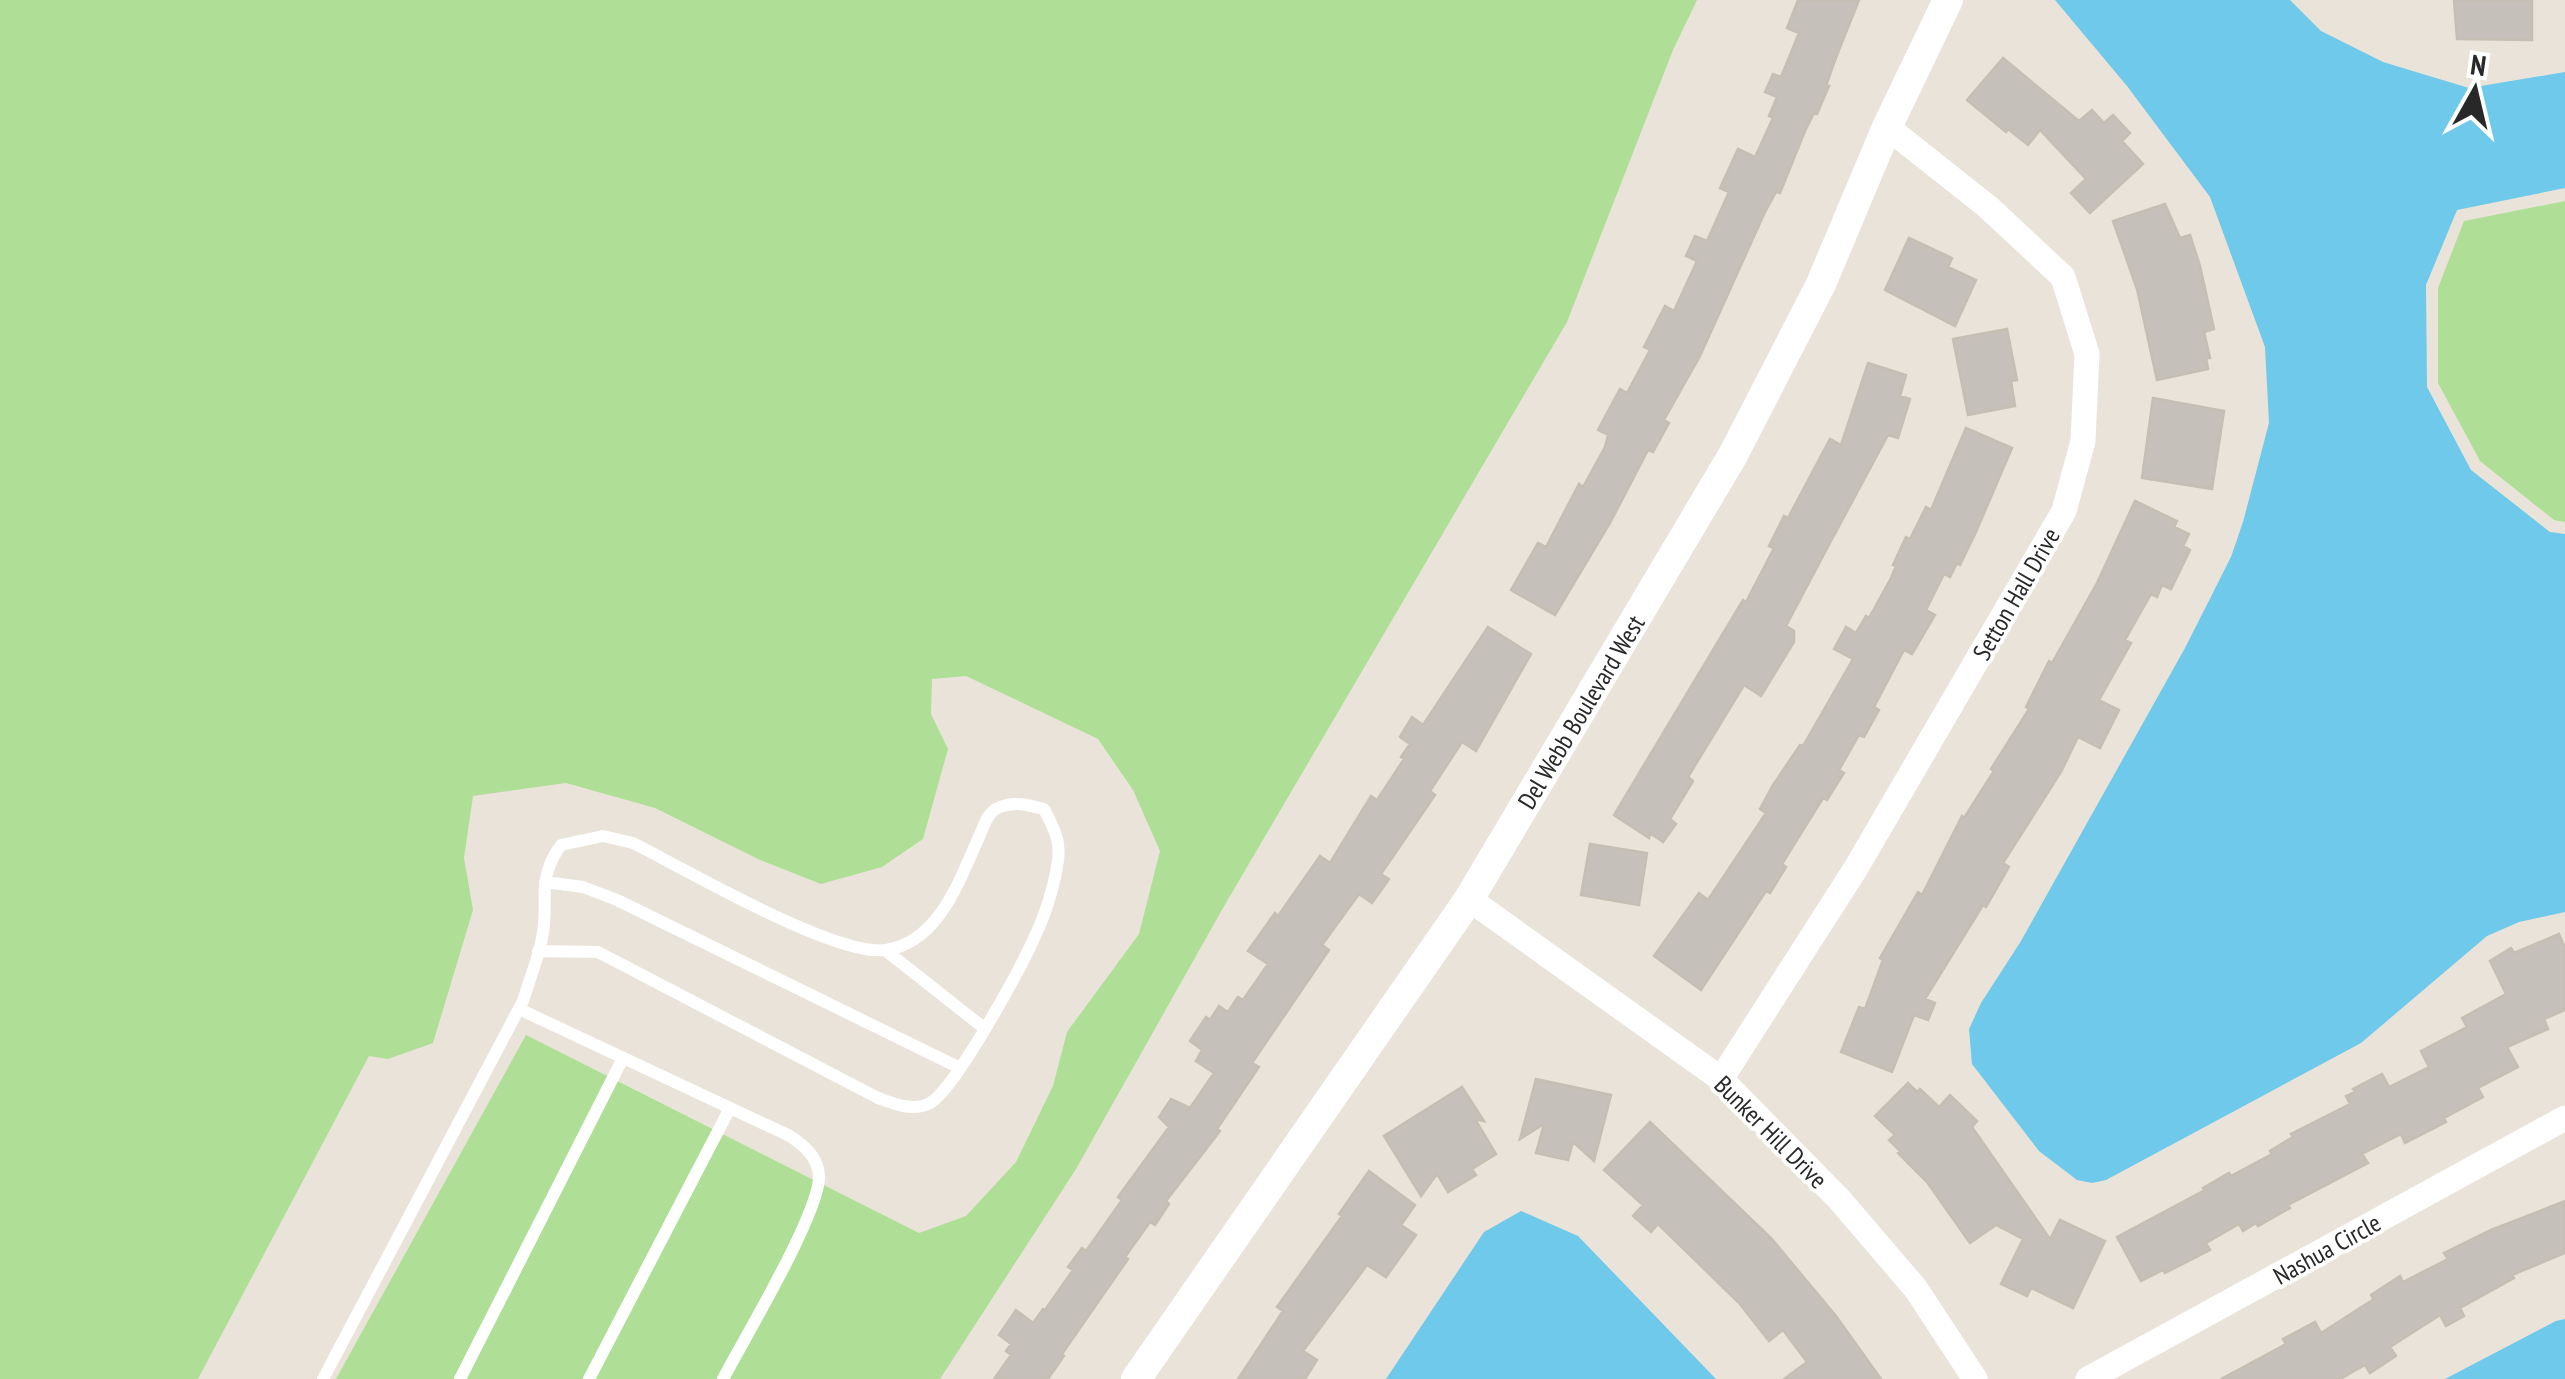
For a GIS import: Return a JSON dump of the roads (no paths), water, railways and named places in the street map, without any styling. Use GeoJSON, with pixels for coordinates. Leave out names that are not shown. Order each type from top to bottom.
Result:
{"type":"FeatureCollection","features":[{"type":"Feature","properties":{"kind":"street","name":"Del Webb Boulevard West"},"geometry":{"type":"LineString","coordinates":[[1136,1379],[1470,899],[1733,455],[1821,284],[1886,127],[1948,0]]}},
{"type":"Feature","properties":{"kind":"street","name":"Setton Hall Drive"},"geometry":{"type":"LineString","coordinates":[[1721,1078],[1856,868],[2064,511],[2083,440],[2086,354],[2063,277],[1988,207],[1886,127]]}},
{"type":"Feature","properties":{"kind":"street","name":"Bunker Hill Drive"},"geometry":{"type":"LineString","coordinates":[[1470,899],[1721,1078],[1839,1200],[1916,1289],[1975,1379]]}},
{"type":"Feature","properties":{"kind":"street","name":"Nashua Circle"},"geometry":{"type":"LineString","coordinates":[[2088,1379],[2565,1118]]}},
{"type":"Feature","properties":{"kind":"lane"},"geometry":{"type":"LineString","coordinates":[[323,1379],[519,1009],[543,935],[548,862],[560,844],[603,836],[634,843],[816,935],[854,949],[885,950],[912,942],[935,923],[988,816],[997,808],[1019,803],[1044,809],[1059,840],[1058,862],[1037,932],[960,1068],[934,1101],[919,1108],[878,1098],[598,952],[538,951]]}},
{"type":"Feature","properties":{"kind":"lane"},"geometry":{"type":"LineString","coordinates":[[545,882],[583,886],[617,900],[960,1068]]}},
{"type":"Feature","properties":{"kind":"lane"},"geometry":{"type":"LineString","coordinates":[[885,950],[984,1028]]}},
{"type":"Feature","properties":{"kind":"lane"},"geometry":{"type":"LineString","coordinates":[[519,1009],[802,1144],[813,1157],[819,1177],[808,1216],[723,1379]]}},
{"type":"Feature","properties":{"kind":"lane"},"geometry":{"type":"LineString","coordinates":[[460,1379],[623,1058]]}},
{"type":"Feature","properties":{"kind":"lane"},"geometry":{"type":"LineString","coordinates":[[589,1379],[730,1108]]}},
{"type":"Feature","properties":{"kind":"water"},"geometry":{"type":"Polygon","coordinates":[[[2055,0],[2290,0],[2321,31],[2383,62],[2469,88],[2565,72],[2565,188],[2457,210],[2426,285],[2427,387],[2471,470],[2550,532],[2565,534],[2565,912],[2519,922],[2487,936],[2361,1043],[2106,1180],[2092,1183],[2077,1180],[2039,1151],[1972,1064],[1969,1029],[2185,648],[2231,557],[2269,423],[2265,347],[2210,197],[2127,86],[2055,0]]]}},
{"type":"Feature","properties":{"kind":"water"},"geometry":{"type":"Polygon","coordinates":[[[1521,1211],[1578,1236],[1716,1379],[1386,1379],[1484,1232],[1521,1211]]]}},
{"type":"Feature","properties":{"kind":"water"},"geometry":{"type":"Polygon","coordinates":[[[2565,1319],[2565,1379],[2445,1379],[2556,1321],[2565,1319]]]}}]}
